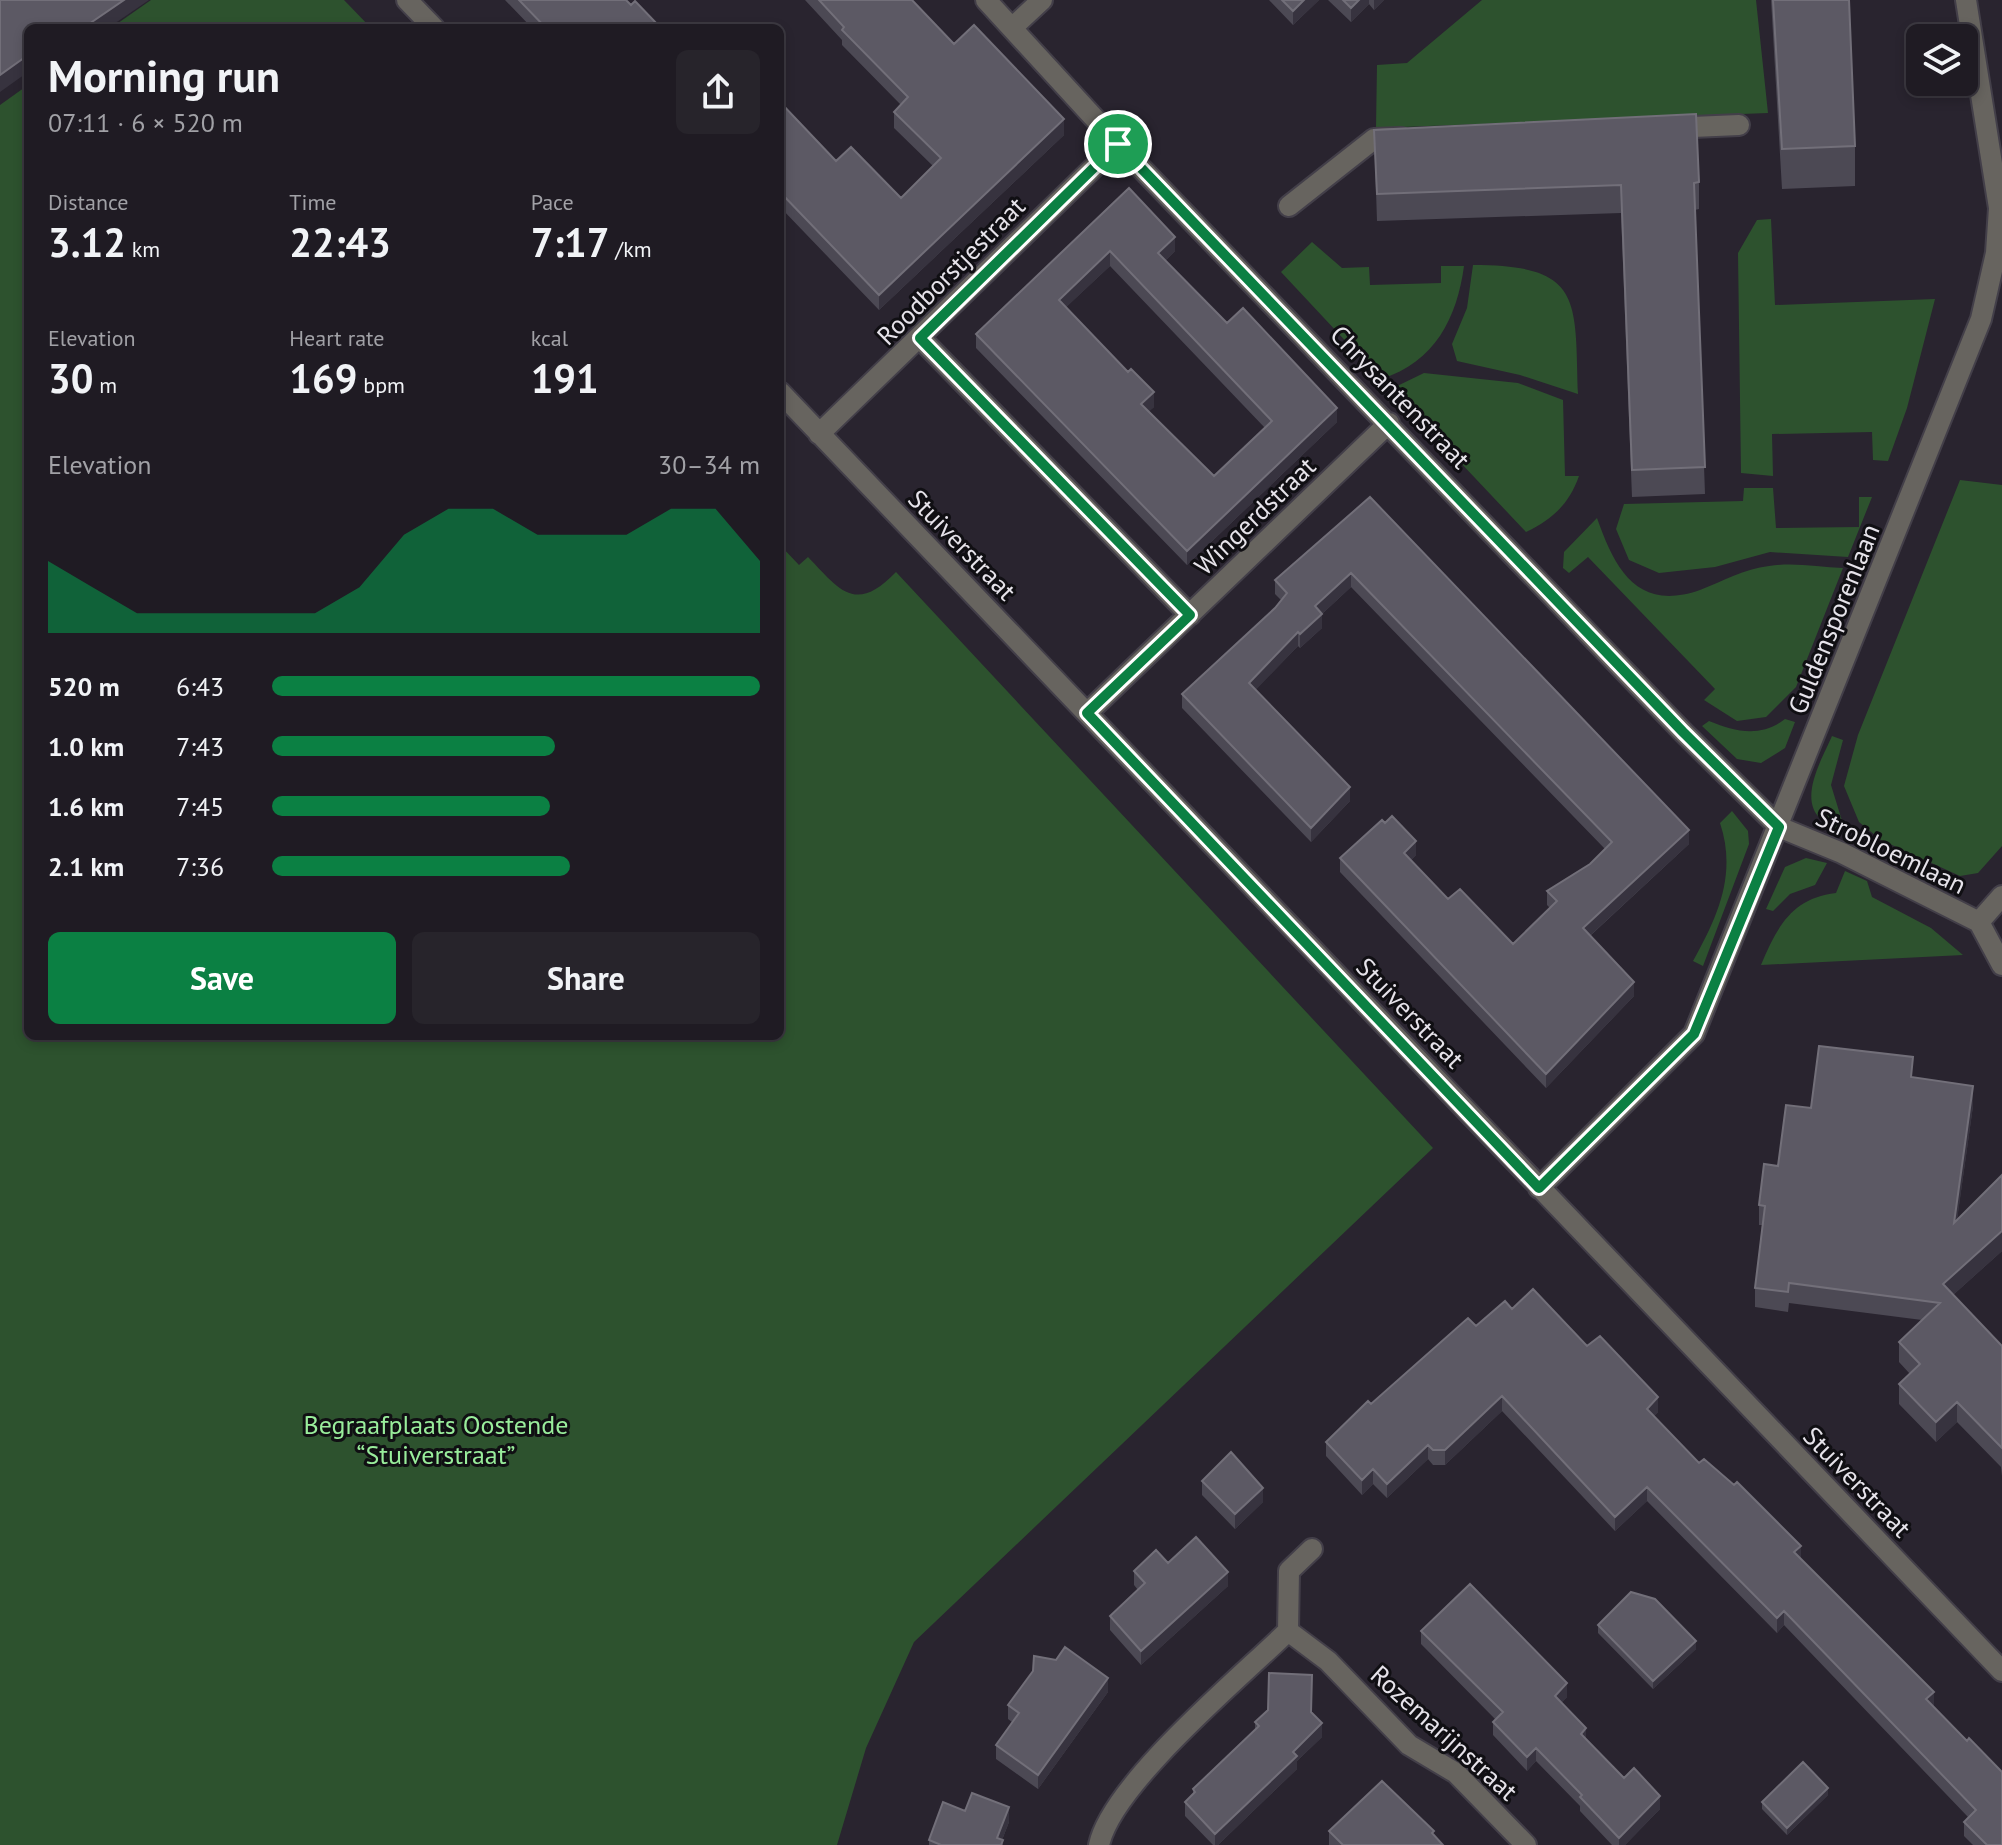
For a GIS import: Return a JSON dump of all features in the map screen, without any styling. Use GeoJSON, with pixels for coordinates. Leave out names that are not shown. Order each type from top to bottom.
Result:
{"type":"FeatureCollection","features":[{"type":"Feature","properties":{"kind":"street"},"geometry":{"type":"LineString","coordinates":[[407,0],[430,24]]}},
{"type":"Feature","properties":{"kind":"street","name":"Chrysantenstraat"},"geometry":{"type":"LineString","coordinates":[[986,0],[1118,144],[1683,732],[1779,827]]}},
{"type":"Feature","properties":{"kind":"street"},"geometry":{"type":"LineString","coordinates":[[1013,27],[1042,0]]}},
{"type":"Feature","properties":{"kind":"street","name":"Guldensporenlaan"},"geometry":{"type":"LineString","coordinates":[[1539,1188],[1694,1034],[1981,319],[1999,252],[1999,208],[1966,0]]}},
{"type":"Feature","properties":{"kind":"street"},"geometry":{"type":"LineString","coordinates":[[1641,129],[1739,125]]}},
{"type":"Feature","properties":{"kind":"street"},"geometry":{"type":"LineString","coordinates":[[1289,206],[1374,139],[1421,138]]}},
{"type":"Feature","properties":{"kind":"street","name":"Roodborstjestraat"},"geometry":{"type":"LineString","coordinates":[[819,434],[1118,144]]}},
{"type":"Feature","properties":{"kind":"street"},"geometry":{"type":"LineString","coordinates":[[920,338],[1190,615]]}},
{"type":"Feature","properties":{"kind":"street","name":"Stuiverstraat"},"geometry":{"type":"LineString","coordinates":[[784,396],[2002,1671]]}},
{"type":"Feature","properties":{"kind":"street","name":"Wingerdstraat"},"geometry":{"type":"LineString","coordinates":[[1087,713],[1389,423]]}},
{"type":"Feature","properties":{"kind":"street","name":"Strobloemlaan"},"geometry":{"type":"LineString","coordinates":[[1779,827],[1842,853],[1979,922],[2002,965]]}},
{"type":"Feature","properties":{"kind":"street"},"geometry":{"type":"LineString","coordinates":[[1979,922],[2002,896]]}},
{"type":"Feature","properties":{"kind":"street"},"geometry":{"type":"LineString","coordinates":[[1099,1845],[1117,1803],[1148,1767],[1288,1631],[1289,1571],[1312,1549]]}},
{"type":"Feature","properties":{"kind":"street","name":"Rozemarijnstraat"},"geometry":{"type":"LineString","coordinates":[[1288,1631],[1328,1661],[1409,1745],[1456,1773],[1526,1845]]}},
{"type":"Feature","properties":{"kind":"green space"},"geometry":{"type":"Polygon","coordinates":[[[151,0],[344,0],[367,24],[117,24],[151,0]]]}},
{"type":"Feature","properties":{"kind":"green space"},"geometry":{"type":"Polygon","coordinates":[[[1482,0],[1756,0],[1768,113],[1376,128],[1377,65],[1407,63],[1482,0]]]}},
{"type":"Feature","properties":{"kind":"green space","name":"Begraafplaats Oostende “Stuiverstraat”"},"geometry":{"type":"Polygon","coordinates":[[[24,88],[24,1040],[784,1040],[784,549],[799,565],[808,557],[848,593],[858,595],[869,592],[896,572],[1433,1148],[914,1642],[866,1748],[837,1845],[0,1845],[0,105],[24,88]]]}},
{"type":"Feature","properties":{"kind":"green space"},"geometry":{"type":"Polygon","coordinates":[[[1771,219],[1775,305],[1935,299],[1907,408],[1888,461],[1873,460],[1872,432],[1772,434],[1773,476],[1741,473],[1738,253],[1757,220],[1771,219]]]}},
{"type":"Feature","properties":{"kind":"green space"},"geometry":{"type":"Polygon","coordinates":[[[1312,242],[1342,268],[1369,267],[1370,285],[1441,283],[1441,266],[1464,266],[1456,303],[1440,336],[1416,361],[1381,379],[1281,272],[1312,242]]]}},
{"type":"Feature","properties":{"kind":"green space"},"geometry":{"type":"Polygon","coordinates":[[[1473,265],[1535,272],[1554,281],[1566,294],[1576,334],[1578,394],[1520,375],[1457,361],[1452,344],[1467,308],[1473,265]]]}},
{"type":"Feature","properties":{"kind":"green space"},"geometry":{"type":"Polygon","coordinates":[[[1424,373],[1518,383],[1563,400],[1565,476],[1579,476],[1559,510],[1526,532],[1391,389],[1424,373]]]}},
{"type":"Feature","properties":{"kind":"green space"},"geometry":{"type":"Polygon","coordinates":[[[1960,480],[2002,485],[2002,846],[1978,873],[1960,876],[1881,840],[1859,822],[1844,786],[1858,735],[1960,480]]]}},
{"type":"Feature","properties":{"kind":"green space"},"geometry":{"type":"Polygon","coordinates":[[[1744,488],[1773,488],[1776,528],[1859,527],[1859,497],[1872,497],[1848,557],[1770,552],[1715,567],[1659,573],[1629,560],[1616,529],[1624,504],[1743,501],[1744,488]]]}},
{"type":"Feature","properties":{"kind":"green space"},"geometry":{"type":"Polygon","coordinates":[[[1597,518],[1621,569],[1644,590],[1660,595],[1700,590],[1769,566],[1843,568],[1796,687],[1766,717],[1737,721],[1704,700],[1715,689],[1588,557],[1569,573],[1563,568],[1564,552],[1597,518]]]}},
{"type":"Feature","properties":{"kind":"green space"},"geometry":{"type":"Polygon","coordinates":[[[1785,719],[1795,722],[1785,748],[1761,763],[1737,759],[1702,726],[1709,721],[1728,728],[1757,731],[1785,719]]]}},
{"type":"Feature","properties":{"kind":"green space"},"geometry":{"type":"Polygon","coordinates":[[[1832,736],[1843,740],[1831,785],[1843,824],[1840,830],[1818,816],[1811,798],[1815,776],[1832,736]]]}},
{"type":"Feature","properties":{"kind":"green space"},"geometry":{"type":"Polygon","coordinates":[[[1732,811],[1748,831],[1749,844],[1703,966],[1693,961],[1710,928],[1722,894],[1726,860],[1720,823],[1732,811]]]}},
{"type":"Feature","properties":{"kind":"green space"},"geometry":{"type":"Polygon","coordinates":[[[1806,858],[1827,863],[1815,885],[1790,894],[1773,911],[1766,909],[1785,867],[1806,858]]]}},
{"type":"Feature","properties":{"kind":"green space"},"geometry":{"type":"Polygon","coordinates":[[[1845,871],[1867,881],[1872,897],[1931,928],[1963,955],[1761,965],[1773,938],[1788,917],[1808,901],[1836,893],[1845,871]]]}},
{"type":"Feature","properties":{"kind":"building"},"geometry":{"type":"Polygon","coordinates":[[[0,0],[124,0],[89,24],[24,24],[24,58],[0,75],[0,0]]]}},
{"type":"Feature","properties":{"kind":"building"},"geometry":{"type":"Polygon","coordinates":[[[519,0],[626,0],[631,5],[635,1],[657,24],[542,24],[519,0]]]}},
{"type":"Feature","properties":{"kind":"building"},"geometry":{"type":"Polygon","coordinates":[[[819,0],[912,0],[954,44],[974,25],[1064,119],[879,295],[784,196],[784,106],[836,161],[851,147],[901,198],[941,158],[894,112],[908,97],[842,30],[844,27],[819,0]]]}},
{"type":"Feature","properties":{"kind":"building"},"geometry":{"type":"Polygon","coordinates":[[[1282,0],[1304,0],[1293,11],[1282,0]]]}},
{"type":"Feature","properties":{"kind":"building"},"geometry":{"type":"Polygon","coordinates":[[[1343,0],[1359,0],[1351,8],[1343,0]]]}},
{"type":"Feature","properties":{"kind":"building"},"geometry":{"type":"Polygon","coordinates":[[[1773,0],[1849,0],[1855,146],[1782,149],[1773,0]]]}},
{"type":"Feature","properties":{"kind":"building"},"geometry":{"type":"Polygon","coordinates":[[[1696,114],[1699,182],[1694,183],[1705,467],[1632,470],[1621,185],[1377,194],[1374,130],[1696,114]]]}},
{"type":"Feature","properties":{"kind":"building"},"geometry":{"type":"Polygon","coordinates":[[[1129,188],[1175,237],[1158,253],[1227,323],[1243,308],[1337,408],[1187,551],[976,334],[1129,188]],[[1110,251],[1059,300],[1128,372],[1131,369],[1154,392],[1141,404],[1214,476],[1272,421],[1110,251]]]}},
{"type":"Feature","properties":{"kind":"building"},"geometry":{"type":"Polygon","coordinates":[[[1370,497],[1689,830],[1583,928],[1634,982],[1546,1074],[1340,858],[1382,820],[1385,823],[1392,816],[1416,841],[1404,853],[1448,899],[1460,889],[1513,944],[1557,901],[1547,891],[1590,864],[1612,842],[1351,573],[1315,606],[1322,614],[1300,634],[1298,632],[1249,683],[1350,787],[1311,828],[1182,694],[1275,608],[1287,593],[1275,580],[1370,497]]]}},
{"type":"Feature","properties":{"kind":"building"},"geometry":{"type":"Polygon","coordinates":[[[1819,1046],[1913,1057],[1911,1077],[1973,1086],[1954,1223],[2002,1175],[2002,1231],[1943,1284],[2002,1346],[2002,1448],[1957,1402],[1936,1422],[1899,1384],[1920,1364],[1899,1342],[1940,1303],[1789,1283],[1788,1292],[1755,1288],[1765,1206],[1759,1205],[1764,1164],[1778,1166],[1786,1105],[1811,1108],[1819,1046]]]}},
{"type":"Feature","properties":{"kind":"building"},"geometry":{"type":"Polygon","coordinates":[[[1533,1289],[1587,1346],[1600,1336],[1658,1397],[1647,1409],[1699,1463],[1704,1459],[1734,1485],[1737,1482],[1801,1546],[1794,1552],[1934,1692],[1926,1699],[2002,1772],[2002,1845],[1987,1845],[1964,1822],[1976,1810],[1784,1611],[1777,1618],[1647,1487],[1615,1517],[1502,1396],[1445,1450],[1433,1450],[1428,1445],[1387,1484],[1373,1469],[1362,1480],[1326,1442],[1368,1401],[1371,1404],[1468,1318],[1476,1326],[1505,1301],[1512,1309],[1533,1289]]]}},
{"type":"Feature","properties":{"kind":"building"},"geometry":{"type":"Polygon","coordinates":[[[1231,1452],[1263,1488],[1235,1514],[1202,1481],[1231,1452]]]}},
{"type":"Feature","properties":{"kind":"building"},"geometry":{"type":"Polygon","coordinates":[[[1196,1537],[1228,1572],[1141,1651],[1110,1616],[1145,1583],[1134,1571],[1156,1550],[1168,1563],[1196,1537]]]}},
{"type":"Feature","properties":{"kind":"building"},"geometry":{"type":"Polygon","coordinates":[[[1470,1584],[1567,1683],[1555,1696],[1586,1728],[1581,1734],[1624,1778],[1634,1768],[1660,1796],[1619,1838],[1536,1748],[1527,1757],[1493,1722],[1503,1712],[1421,1631],[1470,1584]]]}},
{"type":"Feature","properties":{"kind":"building"},"geometry":{"type":"Polygon","coordinates":[[[1631,1592],[1655,1599],[1696,1641],[1653,1681],[1598,1625],[1631,1592]]]}},
{"type":"Feature","properties":{"kind":"building"},"geometry":{"type":"Polygon","coordinates":[[[1065,1647],[1108,1678],[1038,1775],[996,1745],[1019,1713],[1008,1705],[1033,1671],[1034,1656],[1056,1660],[1065,1647]]]}},
{"type":"Feature","properties":{"kind":"building"},"geometry":{"type":"Polygon","coordinates":[[[1269,1673],[1312,1675],[1311,1712],[1322,1723],[1293,1752],[1297,1756],[1215,1834],[1185,1802],[1195,1792],[1193,1789],[1259,1726],[1255,1722],[1268,1710],[1269,1673]]]}},
{"type":"Feature","properties":{"kind":"building"},"geometry":{"type":"Polygon","coordinates":[[[1803,1762],[1828,1788],[1787,1828],[1762,1802],[1803,1762]]]}},
{"type":"Feature","properties":{"kind":"building"},"geometry":{"type":"Polygon","coordinates":[[[1382,1781],[1434,1831],[1432,1833],[1443,1845],[1343,1845],[1329,1831],[1382,1781]]]}},
{"type":"Feature","properties":{"kind":"building"},"geometry":{"type":"Polygon","coordinates":[[[972,1793],[1009,1807],[997,1838],[1003,1840],[1001,1845],[941,1845],[929,1840],[943,1802],[965,1811],[972,1793]]]}},
{"type":"Feature","properties":{"kind":"route"},"geometry":{"type":"LineString","coordinates":[[1118,144],[1369,401],[1683,732],[1779,827],[1694,1034],[1539,1188],[1087,713],[1190,615],[920,338],[1118,144]]}}]}
